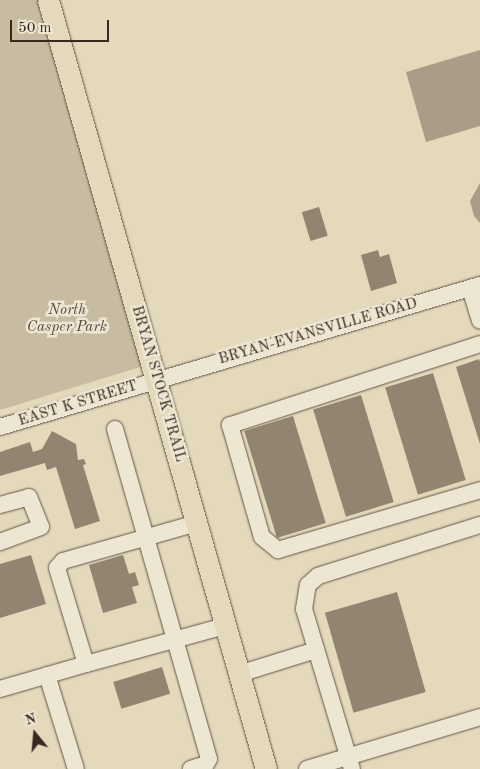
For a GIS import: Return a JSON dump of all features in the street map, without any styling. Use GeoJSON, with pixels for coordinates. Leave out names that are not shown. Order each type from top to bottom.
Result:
{"type":"FeatureCollection","features":[{"type":"Feature","properties":{"kind":"main road","name":"BRYAN STOCK TRAIL"},"geometry":{"type":"LineString","coordinates":[[48,0],[266,769]]}},
{"type":"Feature","properties":{"kind":"street","name":"BRYAN-EVANSVILLE ROAD"},"geometry":{"type":"LineString","coordinates":[[156,380],[475,286]]}},
{"type":"Feature","properties":{"kind":"street"},"geometry":{"type":"LineString","coordinates":[[475,286],[480,321]]}},
{"type":"Feature","properties":{"kind":"street"},"geometry":{"type":"LineString","coordinates":[[480,344],[230,425],[262,538],[278,550],[480,490]]}},
{"type":"Feature","properties":{"kind":"street","name":"EAST K STREET"},"geometry":{"type":"LineString","coordinates":[[0,428],[156,380]]}},
{"type":"Feature","properties":{"kind":"street"},"geometry":{"type":"LineString","coordinates":[[115,430],[209,759],[206,764],[191,769]]}},
{"type":"Feature","properties":{"kind":"street"},"geometry":{"type":"LineString","coordinates":[[0,505],[29,497],[41,527],[0,542]]}},
{"type":"Feature","properties":{"kind":"street"},"geometry":{"type":"LineString","coordinates":[[86,664],[57,568],[63,561],[197,523]]}},
{"type":"Feature","properties":{"kind":"street"},"geometry":{"type":"LineString","coordinates":[[350,763],[304,609],[308,584],[318,576],[480,525]]}},
{"type":"Feature","properties":{"kind":"street"},"geometry":{"type":"LineString","coordinates":[[0,689],[225,626]]}},
{"type":"Feature","properties":{"kind":"street"},"geometry":{"type":"LineString","coordinates":[[239,674],[316,650]]}},
{"type":"Feature","properties":{"kind":"street"},"geometry":{"type":"LineString","coordinates":[[47,675],[76,769]]}},
{"type":"Feature","properties":{"kind":"street"},"geometry":{"type":"LineString","coordinates":[[307,769],[350,763],[480,717]]}},
{"type":"Feature","properties":{"kind":"green space","name":"North Casper Park"},"geometry":{"type":"Polygon","coordinates":[[[0,0],[40,0],[150,364],[0,410],[0,0]]]}},
{"type":"Feature","properties":{"kind":"shaded area"},"geometry":{"type":"Polygon","coordinates":[[[480,50],[480,126],[426,142],[406,72],[480,50]]]}},
{"type":"Feature","properties":{"kind":"shaded area"},"geometry":{"type":"Polygon","coordinates":[[[480,183],[480,223],[474,216],[470,201],[480,183]]]}},
{"type":"Feature","properties":{"kind":"building"},"geometry":{"type":"Polygon","coordinates":[[[319,207],[328,236],[311,241],[302,212],[319,207]]]}},
{"type":"Feature","properties":{"kind":"building"},"geometry":{"type":"Polygon","coordinates":[[[378,250],[380,257],[389,254],[397,283],[371,291],[361,255],[378,250]]]}},
{"type":"Feature","properties":{"kind":"building"},"geometry":{"type":"Polygon","coordinates":[[[479,359],[480,362],[480,444],[456,367],[479,359]]]}},
{"type":"Feature","properties":{"kind":"building"},"geometry":{"type":"Polygon","coordinates":[[[433,373],[466,480],[418,495],[385,388],[433,373]]]}},
{"type":"Feature","properties":{"kind":"building"},"geometry":{"type":"Polygon","coordinates":[[[361,395],[394,502],[346,517],[313,410],[361,395]]]}},
{"type":"Feature","properties":{"kind":"building"},"geometry":{"type":"Polygon","coordinates":[[[293,416],[326,523],[277,538],[244,431],[293,416]]]}},
{"type":"Feature","properties":{"kind":"building"},"geometry":{"type":"Polygon","coordinates":[[[52,431],[76,444],[78,460],[84,459],[86,464],[83,465],[100,521],[75,529],[56,467],[47,470],[45,463],[0,476],[0,452],[30,442],[33,452],[42,449],[52,431]]]}},
{"type":"Feature","properties":{"kind":"building"},"geometry":{"type":"Polygon","coordinates":[[[31,555],[46,604],[0,618],[0,564],[31,555]]]}},
{"type":"Feature","properties":{"kind":"building"},"geometry":{"type":"Polygon","coordinates":[[[123,555],[129,574],[135,572],[139,585],[132,587],[137,603],[103,613],[89,565],[123,555]]]}},
{"type":"Feature","properties":{"kind":"building"},"geometry":{"type":"Polygon","coordinates":[[[397,592],[426,692],[354,713],[325,613],[397,592]]]}},
{"type":"Feature","properties":{"kind":"building"},"geometry":{"type":"Polygon","coordinates":[[[162,667],[170,694],[121,709],[113,682],[162,667]]]}}]}
